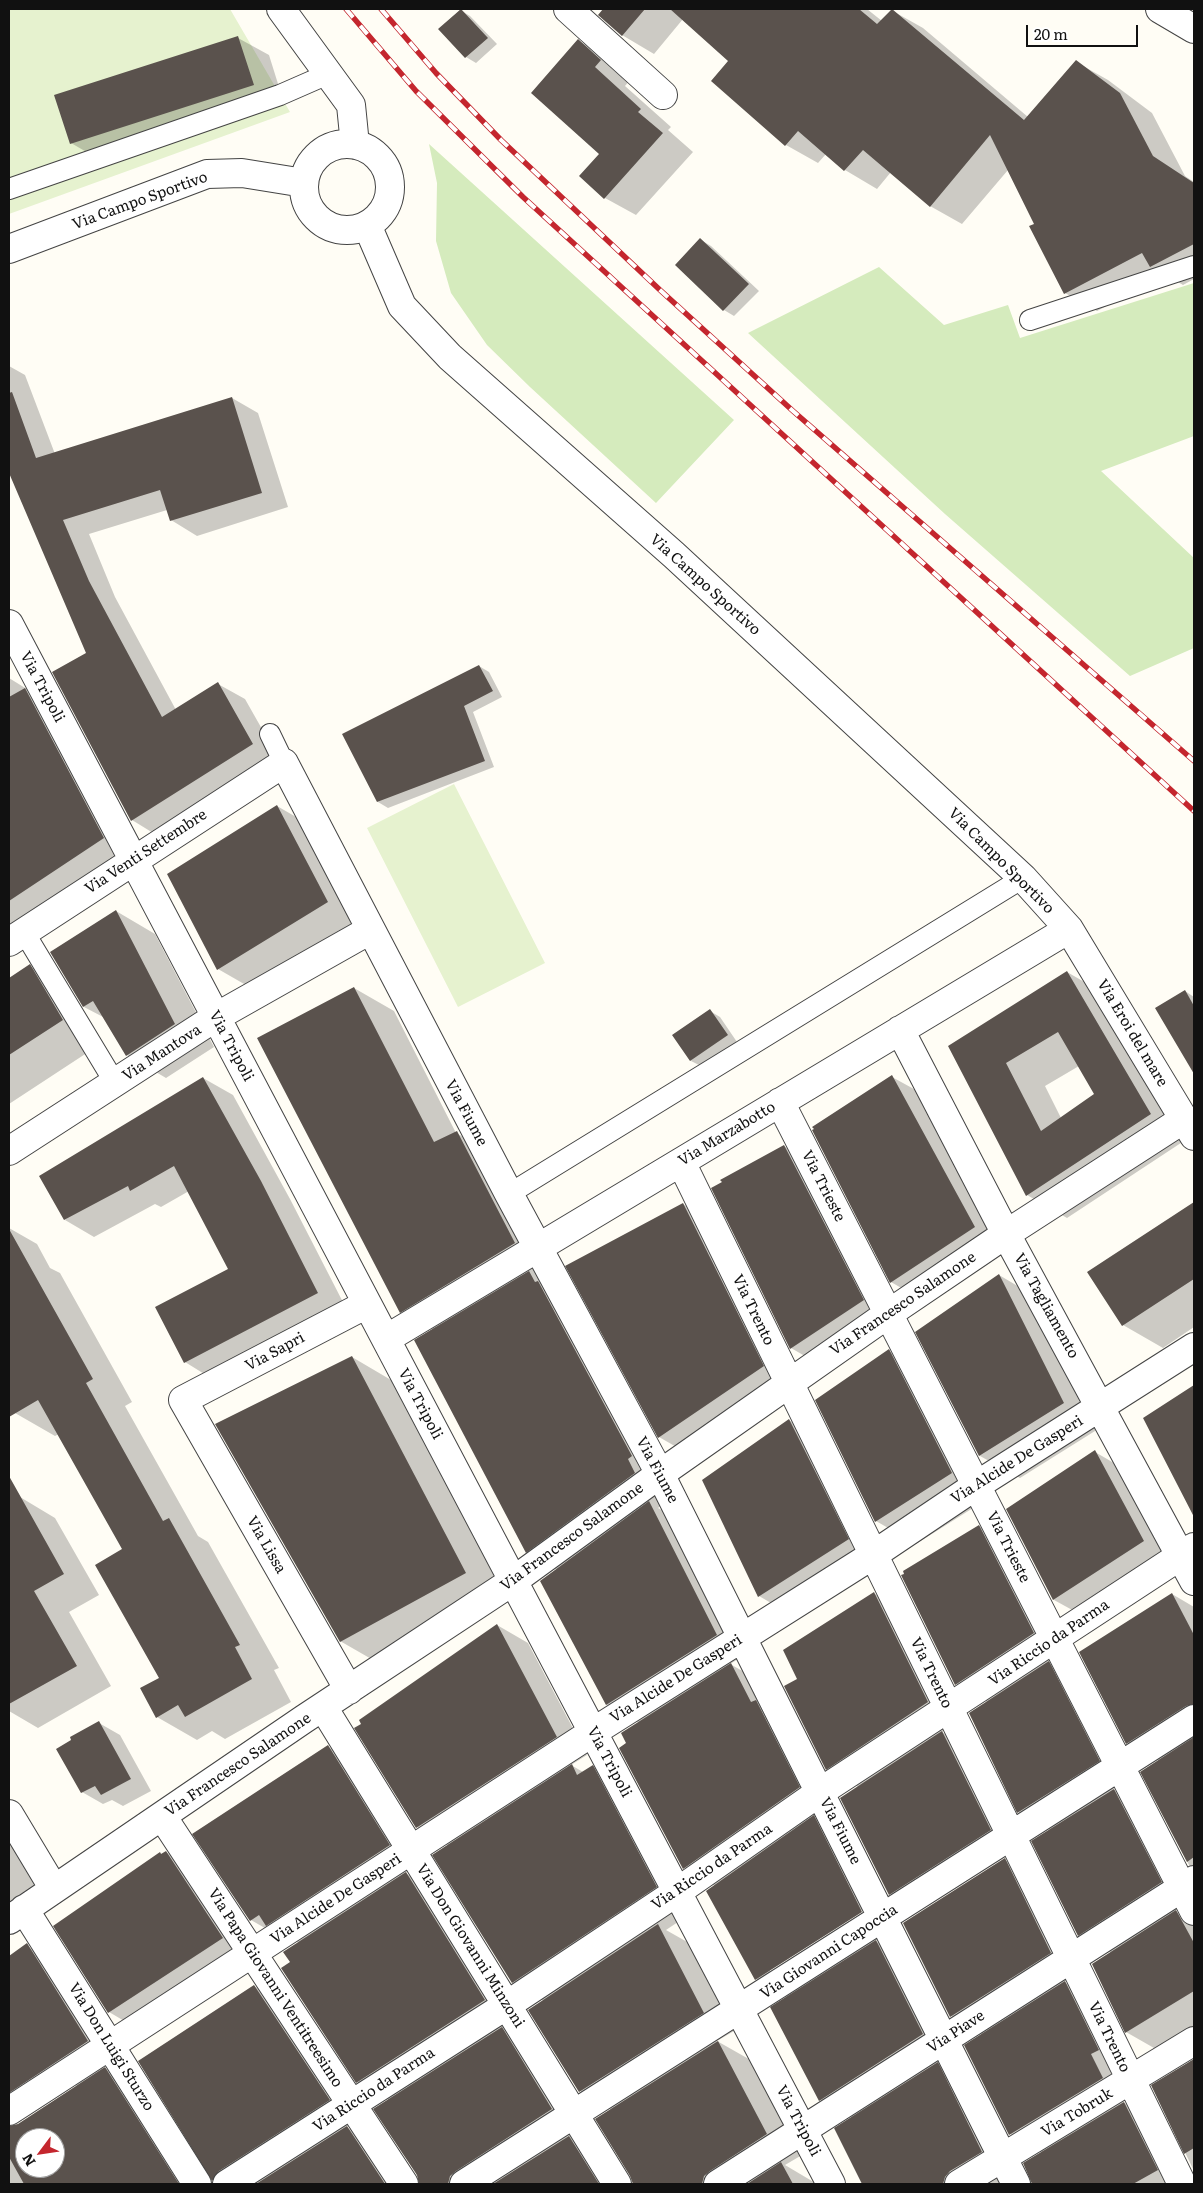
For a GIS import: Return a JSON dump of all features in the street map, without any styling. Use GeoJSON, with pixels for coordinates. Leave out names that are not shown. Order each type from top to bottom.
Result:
{"type":"FeatureCollection","features":[{"type":"Feature","properties":{"kind":"street"},"geometry":{"type":"LineString","coordinates":[[281,9],[350,105],[355,145]]}},
{"type":"Feature","properties":{"kind":"street"},"geometry":{"type":"LineString","coordinates":[[568,9],[662,95]]}},
{"type":"Feature","properties":{"kind":"street"},"geometry":{"type":"LineString","coordinates":[[1160,9],[1194,29]]}},
{"type":"Feature","properties":{"kind":"street"},"geometry":{"type":"LineString","coordinates":[[341,144],[355,145],[368,149],[378,157],[386,168],[390,180],[390,194],[386,206],[378,217],[367,225],[355,229],[342,230],[329,226],[318,218],[310,208],[305,196],[304,183],[307,169],[315,157],[341,144]]}},
{"type":"Feature","properties":{"kind":"street","name":"Via Campo Sportivo"},"geometry":{"type":"LineString","coordinates":[[9,249],[207,174],[242,173],[304,183]]}},
{"type":"Feature","properties":{"kind":"street","name":"Via Campo Sportivo"},"geometry":{"type":"LineString","coordinates":[[367,225],[402,306],[450,357],[674,555],[1023,878],[1069,929]]}},
{"type":"Feature","properties":{"kind":"street","name":"Via Tripoli"},"geometry":{"type":"LineString","coordinates":[[9,624],[831,2184]]}},
{"type":"Feature","properties":{"kind":"street","name":"Via Venti Settembre"},"geometry":{"type":"LineString","coordinates":[[16,937],[284,763]]}},
{"type":"Feature","properties":{"kind":"street","name":"Via Fiume"},"geometry":{"type":"LineString","coordinates":[[284,763],[509,1194],[660,1474],[1016,2184]]}},
{"type":"Feature","properties":{"kind":"street","name":"Via Marzabotto"},"geometry":{"type":"LineString","coordinates":[[386,1338],[1069,929]]}},
{"type":"Feature","properties":{"kind":"street","name":"Via Eroi del mare"},"geometry":{"type":"LineString","coordinates":[[1069,929],[1189,1128]]}},
{"type":"Feature","properties":{"kind":"street","name":"Via Mantova"},"geometry":{"type":"LineString","coordinates":[[9,1151],[216,1017],[370,930]]}},
{"type":"Feature","properties":{"kind":"street","name":"Via Tagliamento"},"geometry":{"type":"LineString","coordinates":[[900,1030],[1006,1234],[1101,1407],[1188,1551],[1194,1581]]}},
{"type":"Feature","properties":{"kind":"street","name":"Via Trieste"},"geometry":{"type":"LineString","coordinates":[[780,1102],[1120,1767],[1190,1893]]}},
{"type":"Feature","properties":{"kind":"street","name":"Via Francesco Salamone"},"geometry":{"type":"LineString","coordinates":[[17,1914],[513,1581],[788,1382],[1006,1234],[1189,1128]]}},
{"type":"Feature","properties":{"kind":"street","name":"Via Trento"},"geometry":{"type":"LineString","coordinates":[[681,1162],[1011,1837],[1181,2179]]}},
{"type":"Feature","properties":{"kind":"street","name":"Via Sapri"},"geometry":{"type":"LineString","coordinates":[[183,1400],[367,1304]]}},
{"type":"Feature","properties":{"kind":"street","name":"Via Alcide De Gasperi"},"geometry":{"type":"LineString","coordinates":[[9,2111],[593,1732],[1194,1347]]}},
{"type":"Feature","properties":{"kind":"street","name":"Via Lissa"},"geometry":{"type":"LineString","coordinates":[[183,1400],[349,1690]]}},
{"type":"Feature","properties":{"kind":"street","name":"Via Riccio da Parma"},"geometry":{"type":"LineString","coordinates":[[227,2184],[507,2005],[677,1892],[820,1792],[1188,1551]]}},
{"type":"Feature","properties":{"kind":"street","name":"Via Don Giovanni Minzoni"},"geometry":{"type":"LineString","coordinates":[[323,1707],[617,2184]]}},
{"type":"Feature","properties":{"kind":"street","name":"Via Giovanni Capoccia"},"geometry":{"type":"LineString","coordinates":[[464,2184],[1194,1719]]}},
{"type":"Feature","properties":{"kind":"street"},"geometry":{"type":"LineString","coordinates":[[9,1814],[54,1889]]}},
{"type":"Feature","properties":{"kind":"street","name":"Via Papa Giovanni Ventitreesimo"},"geometry":{"type":"LineString","coordinates":[[162,1816],[404,2184]]}},
{"type":"Feature","properties":{"kind":"street","name":"Via Piave"},"geometry":{"type":"LineString","coordinates":[[718,2184],[1071,1959],[1190,1893]]}},
{"type":"Feature","properties":{"kind":"street","name":"Via Don Luigi Sturzo"},"geometry":{"type":"LineString","coordinates":[[17,1914],[110,2045],[197,2184]]}},
{"type":"Feature","properties":{"kind":"street","name":"Via Tobruk"},"geometry":{"type":"LineString","coordinates":[[959,2184],[1194,2042]]}},
{"type":"Feature","properties":{"kind":"lane"},"geometry":{"type":"LineString","coordinates":[[9,189],[280,95],[328,74]]}},
{"type":"Feature","properties":{"kind":"lane"},"geometry":{"type":"LineString","coordinates":[[1030,320],[1194,266]]}},
{"type":"Feature","properties":{"kind":"lane"},"geometry":{"type":"LineString","coordinates":[[270,734],[284,763]]}},
{"type":"Feature","properties":{"kind":"lane"},"geometry":{"type":"LineString","coordinates":[[509,1194],[1023,878]]}},
{"type":"Feature","properties":{"kind":"lane"},"geometry":{"type":"LineString","coordinates":[[16,937],[115,1083]]}},
{"type":"Feature","properties":{"kind":"green space"},"geometry":{"type":"Polygon","coordinates":[[[9,9],[230,9],[290,112],[9,214],[9,9]]]}},
{"type":"Feature","properties":{"kind":"green space"},"geometry":{"type":"Polygon","coordinates":[[[429,144],[734,420],[656,503],[487,345],[451,293],[436,241],[437,183],[429,144]]]}},
{"type":"Feature","properties":{"kind":"green space"},"geometry":{"type":"Polygon","coordinates":[[[879,267],[944,325],[1008,305],[1020,338],[1194,283],[1194,436],[1101,471],[1194,558],[1194,648],[1130,676],[945,514],[748,333],[879,267]]]}},
{"type":"Feature","properties":{"kind":"green space"},"geometry":{"type":"Polygon","coordinates":[[[454,784],[545,963],[458,1007],[367,828],[454,784]]]}},
{"type":"Feature","properties":{"kind":"building"},"geometry":{"type":"Polygon","coordinates":[[[461,9],[488,38],[465,58],[438,29],[461,9]]]}},
{"type":"Feature","properties":{"kind":"building"},"geometry":{"type":"Polygon","coordinates":[[[603,9],[645,9],[622,36],[598,15],[603,9]]]}},
{"type":"Feature","properties":{"kind":"building"},"geometry":{"type":"Polygon","coordinates":[[[670,9],[859,9],[877,24],[892,9],[1024,120],[1076,60],[1120,93],[1153,156],[1194,183],[1194,244],[1150,267],[1142,253],[1064,294],[1029,226],[1034,224],[990,135],[930,207],[863,150],[844,171],[798,131],[785,146],[711,81],[728,61],[670,9]]]}},
{"type":"Feature","properties":{"kind":"building"},"geometry":{"type":"Polygon","coordinates":[[[238,36],[254,85],[70,144],[54,95],[238,36]]]}},
{"type":"Feature","properties":{"kind":"building"},"geometry":{"type":"Polygon","coordinates":[[[578,39],[601,60],[595,67],[641,109],[638,112],[663,133],[604,199],[579,176],[599,154],[531,93],[578,39]]]}},
{"type":"Feature","properties":{"kind":"building"},"geometry":{"type":"Polygon","coordinates":[[[700,238],[749,284],[723,311],[675,265],[700,238]]]}},
{"type":"Feature","properties":{"kind":"building"},"geometry":{"type":"Polygon","coordinates":[[[12,392],[36,458],[232,397],[262,493],[170,521],[160,490],[63,520],[89,581],[162,717],[218,682],[253,744],[131,821],[52,672],[86,653],[9,473],[9,393],[12,392]]]}},
{"type":"Feature","properties":{"kind":"building"},"geometry":{"type":"Polygon","coordinates":[[[479,665],[493,691],[464,706],[485,761],[377,802],[342,734],[479,665]]]}},
{"type":"Feature","properties":{"kind":"building"},"geometry":{"type":"Polygon","coordinates":[[[25,688],[104,838],[9,901],[9,697],[25,688]]]}},
{"type":"Feature","properties":{"kind":"building"},"geometry":{"type":"Polygon","coordinates":[[[277,805],[328,902],[217,970],[167,874],[277,805]]]}},
{"type":"Feature","properties":{"kind":"building"},"geometry":{"type":"Polygon","coordinates":[[[116,910],[175,1024],[126,1056],[93,1001],[83,1007],[50,952],[116,910]]]}},
{"type":"Feature","properties":{"kind":"building"},"geometry":{"type":"Polygon","coordinates":[[[30,964],[63,1020],[9,1055],[9,978],[30,964]]]}},
{"type":"Feature","properties":{"kind":"building"},"geometry":{"type":"Polygon","coordinates":[[[1067,971],[1151,1114],[1026,1196],[948,1046],[1067,971]],[[1058,1032],[1006,1063],[1041,1131],[1094,1094],[1058,1032]]]}},
{"type":"Feature","properties":{"kind":"building"},"geometry":{"type":"Polygon","coordinates":[[[354,987],[434,1142],[457,1131],[515,1243],[400,1313],[257,1038],[354,987]]]}},
{"type":"Feature","properties":{"kind":"building"},"geometry":{"type":"Polygon","coordinates":[[[1185,990],[1194,1006],[1194,1074],[1155,1008],[1185,990]]]}},
{"type":"Feature","properties":{"kind":"building"},"geometry":{"type":"Polygon","coordinates":[[[710,1009],[728,1035],[690,1061],[672,1035],[710,1009]]]}},
{"type":"Feature","properties":{"kind":"building"},"geometry":{"type":"Polygon","coordinates":[[[892,1075],[975,1227],[890,1283],[812,1127],[892,1075]]]}},
{"type":"Feature","properties":{"kind":"building"},"geometry":{"type":"Polygon","coordinates":[[[203,1077],[261,1181],[318,1293],[184,1363],[155,1307],[228,1269],[174,1166],[130,1191],[128,1186],[64,1220],[39,1176],[203,1077]]]}},
{"type":"Feature","properties":{"kind":"building"},"geometry":{"type":"Polygon","coordinates":[[[784,1145],[864,1300],[790,1349],[711,1188],[722,1182],[720,1180],[784,1145]]]}},
{"type":"Feature","properties":{"kind":"building"},"geometry":{"type":"Polygon","coordinates":[[[1194,1202],[1194,1279],[1122,1326],[1087,1272],[1194,1202]]]}},
{"type":"Feature","properties":{"kind":"building"},"geometry":{"type":"Polygon","coordinates":[[[683,1203],[764,1366],[658,1438],[565,1266],[683,1203]]]}},
{"type":"Feature","properties":{"kind":"building"},"geometry":{"type":"Polygon","coordinates":[[[9,1229],[93,1379],[86,1383],[163,1521],[169,1518],[240,1645],[235,1647],[252,1679],[185,1717],[178,1705],[156,1718],[140,1688],[159,1678],[95,1565],[122,1549],[38,1400],[9,1417],[9,1229]]]}},
{"type":"Feature","properties":{"kind":"building"},"geometry":{"type":"Polygon","coordinates":[[[529,1271],[535,1282],[538,1281],[632,1456],[628,1459],[635,1473],[526,1553],[414,1340],[529,1271]]]}},
{"type":"Feature","properties":{"kind":"building"},"geometry":{"type":"Polygon","coordinates":[[[999,1274],[1064,1403],[979,1456],[915,1332],[999,1274]]]}},
{"type":"Feature","properties":{"kind":"building"},"geometry":{"type":"Polygon","coordinates":[[[889,1349],[952,1473],[875,1522],[815,1400],[889,1349]]]}},
{"type":"Feature","properties":{"kind":"building"},"geometry":{"type":"Polygon","coordinates":[[[352,1356],[466,1573],[340,1642],[215,1424],[352,1356]]]}},
{"type":"Feature","properties":{"kind":"building"},"geometry":{"type":"Polygon","coordinates":[[[1194,1385],[1194,1517],[1143,1418],[1194,1385]]]}},
{"type":"Feature","properties":{"kind":"building"},"geometry":{"type":"Polygon","coordinates":[[[789,1419],[849,1539],[758,1597],[702,1480],[789,1419]]]}},
{"type":"Feature","properties":{"kind":"building"},"geometry":{"type":"Polygon","coordinates":[[[1095,1450],[1144,1541],[1053,1600],[1006,1509],[1095,1450]]]}},
{"type":"Feature","properties":{"kind":"building"},"geometry":{"type":"Polygon","coordinates":[[[9,1476],[64,1574],[34,1591],[77,1666],[9,1704],[9,1476]]]}},
{"type":"Feature","properties":{"kind":"building"},"geometry":{"type":"Polygon","coordinates":[[[649,1501],[717,1635],[606,1705],[540,1581],[649,1501]]]}},
{"type":"Feature","properties":{"kind":"building"},"geometry":{"type":"Polygon","coordinates":[[[979,1525],[1034,1633],[955,1685],[901,1575],[904,1574],[903,1571],[979,1525]]]}},
{"type":"Feature","properties":{"kind":"building"},"geometry":{"type":"Polygon","coordinates":[[[874,1592],[928,1702],[826,1770],[784,1686],[797,1679],[783,1650],[874,1592]]]}},
{"type":"Feature","properties":{"kind":"building"},"geometry":{"type":"Polygon","coordinates":[[[1172,1593],[1194,1635],[1194,1704],[1186,1706],[1126,1744],[1079,1652],[1172,1593]]]}},
{"type":"Feature","properties":{"kind":"building"},"geometry":{"type":"Polygon","coordinates":[[[497,1624],[557,1737],[416,1828],[354,1728],[361,1724],[359,1720],[497,1624]]]}},
{"type":"Feature","properties":{"kind":"building"},"geometry":{"type":"Polygon","coordinates":[[[1049,1661],[1100,1761],[1017,1813],[969,1713],[1049,1661]]]}},
{"type":"Feature","properties":{"kind":"building"},"geometry":{"type":"Polygon","coordinates":[[[731,1663],[751,1702],[756,1700],[800,1787],[683,1869],[619,1748],[626,1743],[621,1733],[731,1663]]]}},
{"type":"Feature","properties":{"kind":"building"},"geometry":{"type":"Polygon","coordinates":[[[99,1721],[131,1779],[101,1795],[95,1786],[81,1793],[56,1749],[71,1740],[70,1737],[99,1721]]]}},
{"type":"Feature","properties":{"kind":"building"},"geometry":{"type":"Polygon","coordinates":[[[942,1731],[991,1830],[889,1895],[840,1798],[942,1731]]]}},
{"type":"Feature","properties":{"kind":"building"},"geometry":{"type":"Polygon","coordinates":[[[1194,1737],[1194,1857],[1187,1862],[1140,1772],[1194,1737]]]}},
{"type":"Feature","properties":{"kind":"building"},"geometry":{"type":"Polygon","coordinates":[[[328,1745],[390,1845],[266,1926],[259,1915],[250,1921],[192,1834],[328,1745]]]}},
{"type":"Feature","properties":{"kind":"building"},"geometry":{"type":"Polygon","coordinates":[[[572,1764],[577,1775],[593,1765],[657,1887],[512,1983],[432,1855],[572,1764]]]}},
{"type":"Feature","properties":{"kind":"building"},"geometry":{"type":"Polygon","coordinates":[[[1114,1789],[1162,1882],[1078,1936],[1031,1841],[1114,1789]]]}},
{"type":"Feature","properties":{"kind":"building"},"geometry":{"type":"Polygon","coordinates":[[[814,1815],[862,1912],[755,1980],[706,1891],[814,1815]]]}},
{"type":"Feature","properties":{"kind":"building"},"geometry":{"type":"Polygon","coordinates":[[[166,1851],[223,1938],[108,2013],[53,1926],[160,1852],[161,1854],[166,1851]]]}},
{"type":"Feature","properties":{"kind":"building"},"geometry":{"type":"Polygon","coordinates":[[[1005,1858],[1051,1953],[950,2017],[903,1923],[1005,1858]]]}},
{"type":"Feature","properties":{"kind":"building"},"geometry":{"type":"Polygon","coordinates":[[[406,1872],[485,2000],[356,2083],[281,1968],[290,1962],[283,1952],[406,1872]]]}},
{"type":"Feature","properties":{"kind":"building"},"geometry":{"type":"Polygon","coordinates":[[[1176,1910],[1194,1943],[1194,1991],[1125,2033],[1092,1964],[1176,1910]]]}},
{"type":"Feature","properties":{"kind":"building"},"geometry":{"type":"Polygon","coordinates":[[[658,1924],[704,2013],[579,2092],[528,2010],[658,1924]]]}},
{"type":"Feature","properties":{"kind":"building"},"geometry":{"type":"Polygon","coordinates":[[[876,1940],[923,2034],[819,2101],[770,2007],[876,1940]]]}},
{"type":"Feature","properties":{"kind":"building"},"geometry":{"type":"Polygon","coordinates":[[[27,1943],[88,2041],[9,2093],[9,1956],[27,1943]]]}},
{"type":"Feature","properties":{"kind":"building"},"geometry":{"type":"Polygon","coordinates":[[[1065,1981],[1099,2050],[1091,2054],[1103,2078],[1009,2135],[964,2045],[1065,1981]]]}},
{"type":"Feature","properties":{"kind":"building"},"geometry":{"type":"Polygon","coordinates":[[[254,1985],[330,2100],[219,2171],[212,2181],[138,2061],[254,1985]]]}},
{"type":"Feature","properties":{"kind":"building"},"geometry":{"type":"Polygon","coordinates":[[[502,2027],[552,2109],[456,2171],[450,2176],[448,2184],[419,2184],[417,2175],[373,2109],[502,2027]]]}},
{"type":"Feature","properties":{"kind":"building"},"geometry":{"type":"Polygon","coordinates":[[[718,2041],[767,2134],[710,2171],[704,2176],[702,2184],[633,2184],[595,2119],[718,2041]]]}},
{"type":"Feature","properties":{"kind":"building"},"geometry":{"type":"Polygon","coordinates":[[[1194,2059],[1194,2148],[1184,2154],[1151,2085],[1194,2059]]]}},
{"type":"Feature","properties":{"kind":"building"},"geometry":{"type":"Polygon","coordinates":[[[938,2062],[982,2152],[950,2171],[945,2177],[943,2184],[862,2184],[834,2128],[938,2062]]]}},
{"type":"Feature","properties":{"kind":"building"},"geometry":{"type":"Polygon","coordinates":[[[105,2067],[179,2184],[24,2184],[21,2178],[65,2178],[65,2128],[15,2128],[15,2168],[9,2157],[9,2126],[18,2124],[105,2067]]]}},
{"type":"Feature","properties":{"kind":"building"},"geometry":{"type":"Polygon","coordinates":[[[1124,2102],[1158,2170],[1133,2184],[1032,2184],[1023,2163],[1124,2102]]]}},
{"type":"Feature","properties":{"kind":"building"},"geometry":{"type":"Polygon","coordinates":[[[347,2126],[385,2184],[256,2184],[347,2126]]]}},
{"type":"Feature","properties":{"kind":"building"},"geometry":{"type":"Polygon","coordinates":[[[569,2136],[599,2184],[493,2184],[569,2136]]]}},
{"type":"Feature","properties":{"kind":"building"},"geometry":{"type":"Polygon","coordinates":[[[781,2162],[793,2184],[747,2184],[781,2162]]]}},
{"type":"Feature","properties":{"kind":"railway"},"geometry":{"type":"LineString","coordinates":[[346,9],[416,91],[523,197],[1194,811]]}},
{"type":"Feature","properties":{"kind":"railway"},"geometry":{"type":"LineString","coordinates":[[381,9],[436,73],[501,140],[660,290],[793,411],[1194,761]]}}]}
